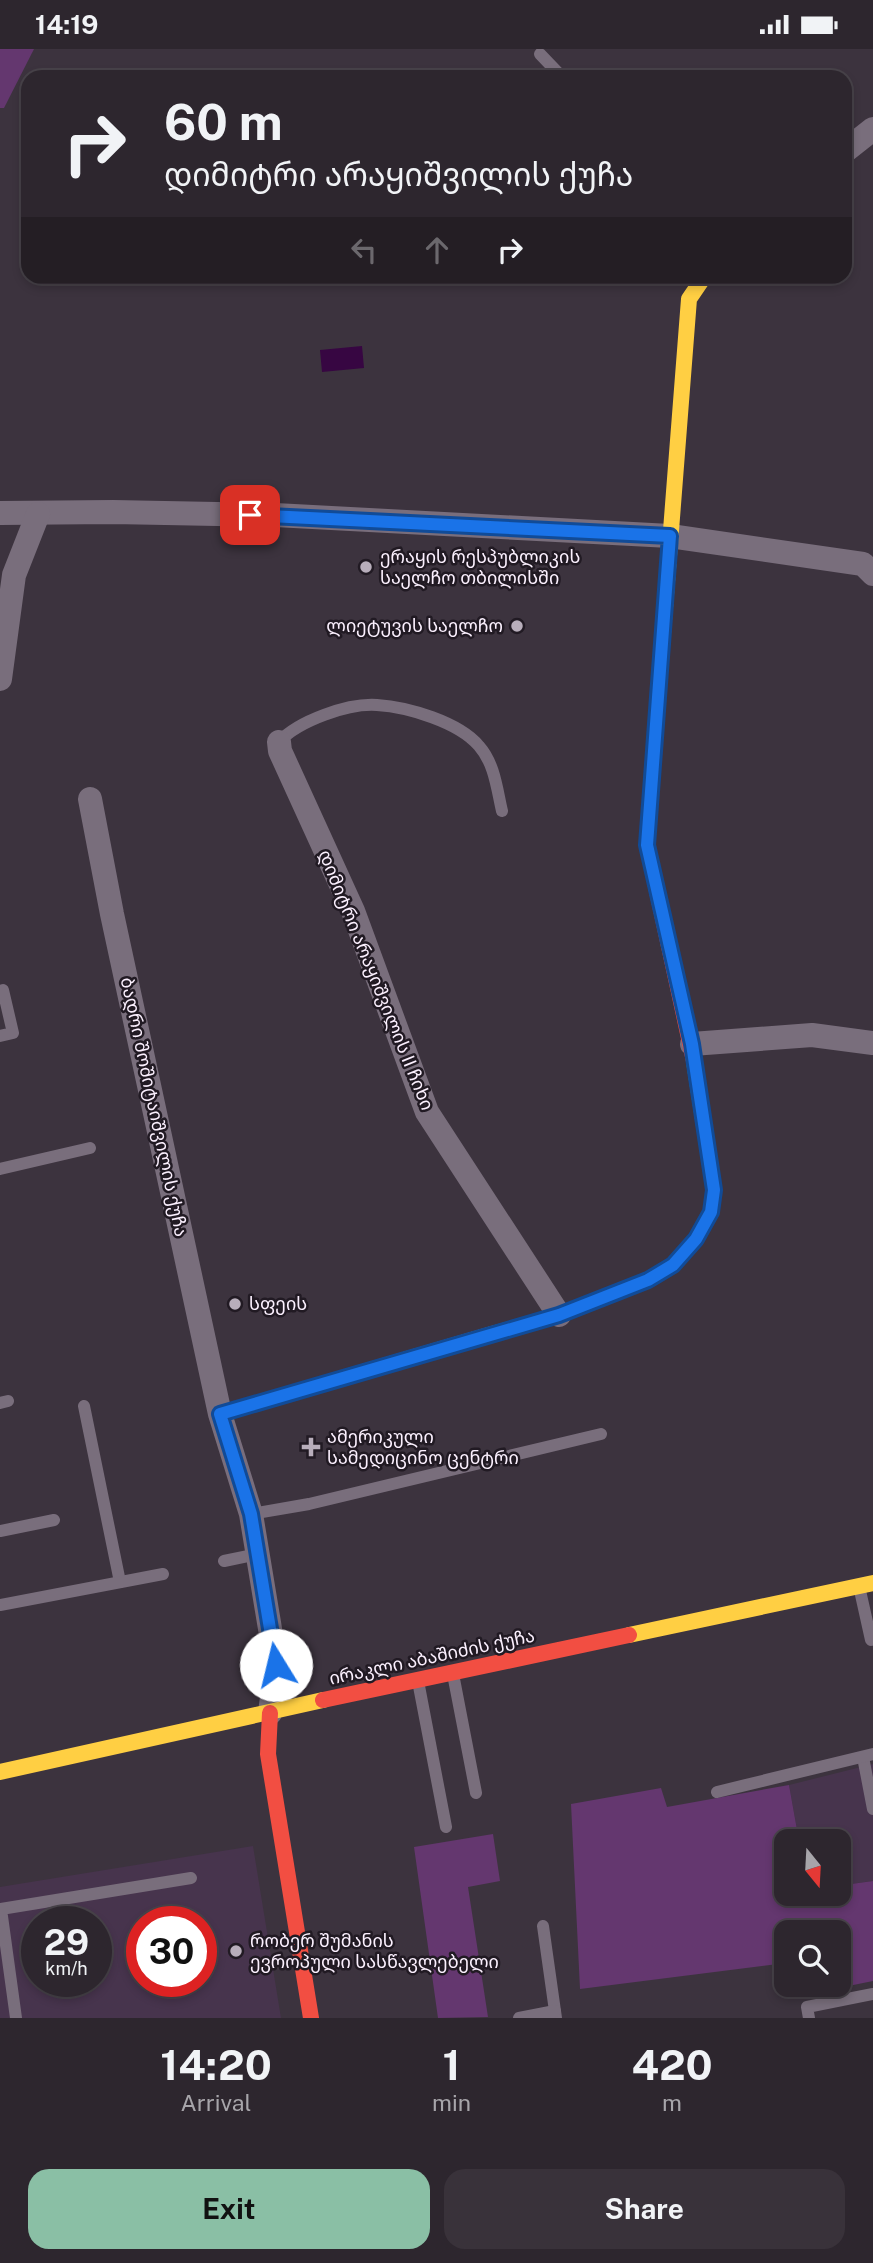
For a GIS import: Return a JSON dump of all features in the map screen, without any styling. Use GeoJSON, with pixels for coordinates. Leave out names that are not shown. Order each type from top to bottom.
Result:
{"type":"FeatureCollection","features":[{"type":"Feature","properties":{"kind":"street"},"geometry":{"type":"LineString","coordinates":[[852,146],[873,129]]}},
{"type":"Feature","properties":{"kind":"street"},"geometry":{"type":"LineString","coordinates":[[220,1414],[559,1315],[648,1280],[673,1265],[696,1239],[711,1212],[714,1190],[692,1044],[647,845],[686,288]]}},
{"type":"Feature","properties":{"kind":"street"},"geometry":{"type":"LineString","coordinates":[[0,513],[275,515],[670,536],[870,567]]}},
{"type":"Feature","properties":{"kind":"street"},"geometry":{"type":"LineString","coordinates":[[0,679],[14,576],[38,514]]}},
{"type":"Feature","properties":{"kind":"street","name":"დიმიტრი არაყიშვილის II ჩიხი"},"geometry":{"type":"LineString","coordinates":[[279,742],[279,751],[353,911],[427,1112],[559,1315]]}},
{"type":"Feature","properties":{"kind":"street","name":"ბადრი შოშიტაიშვილის ქუჩა"},"geometry":{"type":"LineString","coordinates":[[90,799],[112,914],[220,1414],[251,1514],[276,1665],[270,1713]]}},
{"type":"Feature","properties":{"kind":"street"},"geometry":{"type":"LineString","coordinates":[[692,1044],[812,1035],[873,1043]]}},
{"type":"Feature","properties":{"kind":"street","name":"ირაკლი აბაშიძის ქუჩა"},"geometry":{"type":"LineString","coordinates":[[0,1772],[866,1584]]}},
{"type":"Feature","properties":{"kind":"street"},"geometry":{"type":"LineString","coordinates":[[270,1713],[268,1754],[311,2018]]}},
{"type":"Feature","properties":{"kind":"lane"},"geometry":{"type":"LineString","coordinates":[[540,54],[555,70]]}},
{"type":"Feature","properties":{"kind":"lane"},"geometry":{"type":"LineString","coordinates":[[279,742],[285,735],[312,720],[349,707],[377,705],[417,713],[451,725],[480,746],[494,773],[502,811]]}},
{"type":"Feature","properties":{"kind":"lane"},"geometry":{"type":"LineString","coordinates":[[0,1036],[13,1033],[4,989]]}},
{"type":"Feature","properties":{"kind":"lane"},"geometry":{"type":"LineString","coordinates":[[0,1169],[90,1148]]}},
{"type":"Feature","properties":{"kind":"lane"},"geometry":{"type":"LineString","coordinates":[[84,1406],[120,1582]]}},
{"type":"Feature","properties":{"kind":"lane"},"geometry":{"type":"LineString","coordinates":[[251,1514],[309,1504],[601,1434]]}},
{"type":"Feature","properties":{"kind":"lane"},"geometry":{"type":"LineString","coordinates":[[0,1531],[54,1520]]}},
{"type":"Feature","properties":{"kind":"lane"},"geometry":{"type":"LineString","coordinates":[[224,1561],[258,1554]]}},
{"type":"Feature","properties":{"kind":"lane"},"geometry":{"type":"LineString","coordinates":[[0,1605],[163,1574]]}},
{"type":"Feature","properties":{"kind":"lane"},"geometry":{"type":"LineString","coordinates":[[866,1584],[871,1640]]}},
{"type":"Feature","properties":{"kind":"lane"},"geometry":{"type":"LineString","coordinates":[[453,1674],[476,1793]]}},
{"type":"Feature","properties":{"kind":"lane"},"geometry":{"type":"LineString","coordinates":[[418,1681],[446,1827]]}},
{"type":"Feature","properties":{"kind":"lane"},"geometry":{"type":"LineString","coordinates":[[717,1792],[868,1756],[873,1809]]}},
{"type":"Feature","properties":{"kind":"lane"},"geometry":{"type":"LineString","coordinates":[[16,2018],[1,1909],[191,1878]]}},
{"type":"Feature","properties":{"kind":"lane"},"geometry":{"type":"LineString","coordinates":[[519,2018],[555,2014],[543,1926]]}},
{"type":"Feature","properties":{"kind":"lane"},"geometry":{"type":"LineString","coordinates":[[809,2018],[807,2007],[873,1994]]}},
{"type":"Feature","properties":{"kind":"shaded area"},"geometry":{"type":"Polygon","coordinates":[[[0,49],[34,49],[4,108],[0,108],[0,49]]]}},
{"type":"Feature","properties":{"kind":"shaded area"},"geometry":{"type":"Polygon","coordinates":[[[362,346],[364,368],[322,372],[320,350],[362,346]]]}},
{"type":"Feature","properties":{"kind":"shaded area"},"geometry":{"type":"Polygon","coordinates":[[[873,1764],[873,1881],[851,1884],[851,1829],[797,1829],[789,1785],[873,1764]]]}},
{"type":"Feature","properties":{"kind":"shaded area"},"geometry":{"type":"Polygon","coordinates":[[[789,1785],[797,1829],[774,1829],[774,1906],[851,1906],[851,1884],[873,1881],[873,1981],[851,1985],[851,1920],[774,1920],[774,1965],[580,1989],[571,1804],[661,1788],[667,1807],[789,1785]]]}},
{"type":"Feature","properties":{"kind":"shaded area"},"geometry":{"type":"Polygon","coordinates":[[[493,1834],[500,1881],[468,1887],[488,2017],[438,2018],[414,1847],[493,1834]]]}},
{"type":"Feature","properties":{"kind":"shaded area","name":"რობერ შუმანის ევროპული სასწავლებელი"},"geometry":{"type":"Polygon","coordinates":[[[253,1846],[281,2018],[0,2018],[0,1887],[253,1846]]]}},
{"type":"Feature","properties":{"kind":"traffic: fast"},"geometry":{"type":"LineString","coordinates":[[496,1333],[559,1315],[648,1280],[673,1265],[696,1239],[711,1212],[714,1190],[694,1061]]}},
{"type":"Feature","properties":{"kind":"traffic: slow"},"geometry":{"type":"LineString","coordinates":[[655,736],[689,299],[699,284]]}},
{"type":"Feature","properties":{"kind":"traffic: slow"},"geometry":{"type":"LineString","coordinates":[[220,1414],[496,1333]]}},
{"type":"Feature","properties":{"kind":"traffic: slow"},"geometry":{"type":"LineString","coordinates":[[629,1635],[873,1583]]}},
{"type":"Feature","properties":{"kind":"traffic: slow"},"geometry":{"type":"LineString","coordinates":[[0,1772],[323,1700]]}},
{"type":"Feature","properties":{"kind":"traffic: jam"},"geometry":{"type":"LineString","coordinates":[[655,736],[647,845],[694,1061]]}},
{"type":"Feature","properties":{"kind":"traffic: jam"},"geometry":{"type":"LineString","coordinates":[[323,1700],[629,1635]]}},
{"type":"Feature","properties":{"kind":"traffic: jam"},"geometry":{"type":"LineString","coordinates":[[270,1713],[268,1754],[311,2018]]}},
{"type":"Feature","properties":{"kind":"place","name":"ერაყის რესპუბლიკის საელჩო თბილისში"},"geometry":{"type":"Point","coordinates":[366,567]}},
{"type":"Feature","properties":{"kind":"place","name":"ლიეტუვის საელჩო"},"geometry":{"type":"Point","coordinates":[517,626]}},
{"type":"Feature","properties":{"kind":"place","name":"სფეის"},"geometry":{"type":"Point","coordinates":[235,1304]}},
{"type":"Feature","properties":{"kind":"place","name":"ამერიკული სამედიცინო ცენტრი"},"geometry":{"type":"Point","coordinates":[311,1447]}},
{"type":"Feature","properties":{"kind":"place","name":"რობერ შუმანის ევროპული სასწავლებელი"},"geometry":{"type":"Point","coordinates":[236,1951]}},
{"type":"Feature","properties":{"kind":"route"},"geometry":{"type":"LineString","coordinates":[[250,515],[670,536],[647,845],[692,1044],[714,1190],[711,1212],[696,1239],[673,1265],[648,1280],[559,1315],[220,1414],[251,1514],[276,1665]]}}]}
